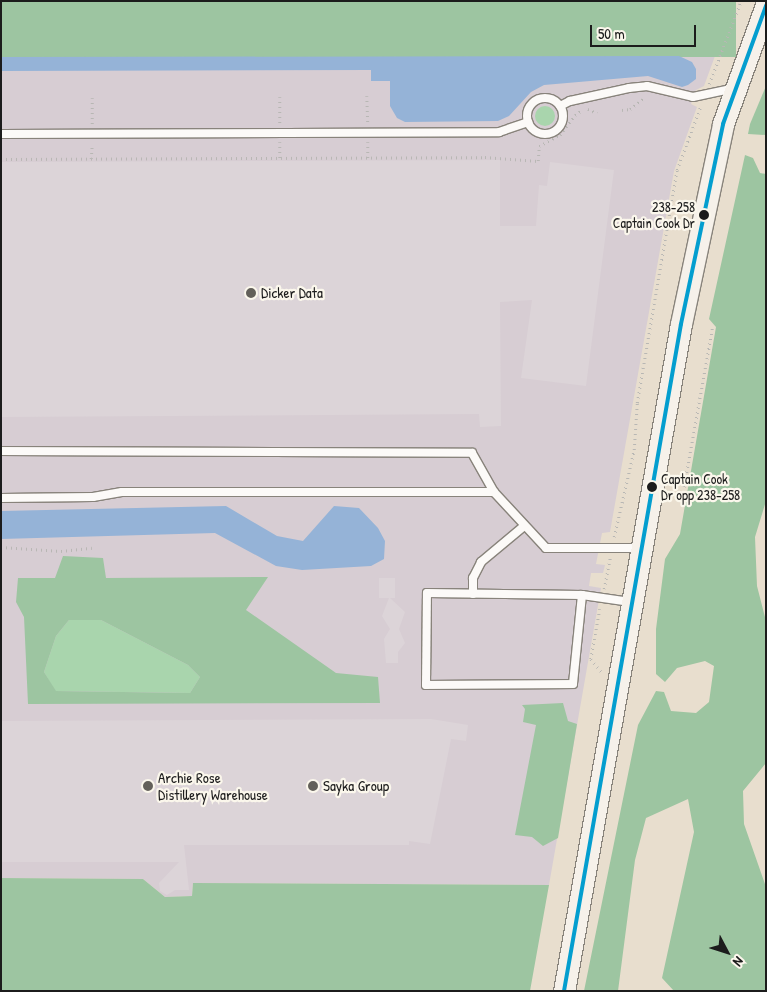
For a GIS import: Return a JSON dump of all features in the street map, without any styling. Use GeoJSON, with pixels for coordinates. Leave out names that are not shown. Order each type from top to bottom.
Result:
{"type":"FeatureCollection","features":[{"type":"Feature","properties":{"kind":"main road"},"geometry":{"type":"LineString","coordinates":[[564,991],[683,315],[723,124],[766,5]]}},
{"type":"Feature","properties":{"kind":"lane"},"geometry":{"type":"LineString","coordinates":[[560,106],[570,101],[647,86],[683,96],[704,97],[735,87]]}},
{"type":"Feature","properties":{"kind":"lane"},"geometry":{"type":"LineString","coordinates":[[537,100],[552,100],[560,106],[562,117],[555,131],[539,133],[528,122],[529,107],[537,100]]}},
{"type":"Feature","properties":{"kind":"lane"},"geometry":{"type":"LineString","coordinates":[[1,134],[499,132],[528,122]]}},
{"type":"Feature","properties":{"kind":"lane"},"geometry":{"type":"LineString","coordinates":[[1,451],[472,453],[494,492],[546,548],[641,548]]}},
{"type":"Feature","properties":{"kind":"lane"},"geometry":{"type":"LineString","coordinates":[[1,498],[93,497],[122,492],[494,492]]}},
{"type":"Feature","properties":{"kind":"lane"},"geometry":{"type":"LineString","coordinates":[[472,594],[473,578],[481,562],[524,526]]}},
{"type":"Feature","properties":{"kind":"lane"},"geometry":{"type":"LineString","coordinates":[[582,595],[573,684],[426,685],[427,593],[582,595],[632,603]]}},
{"type":"Feature","properties":{"kind":"path"},"geometry":{"type":"LineString","coordinates":[[616,690],[591,659],[612,548],[634,450],[637,403],[677,170],[697,110],[704,97],[741,1]]}},
{"type":"Feature","properties":{"kind":"path"},"geometry":{"type":"LineString","coordinates":[[367,96],[368,125]]}},
{"type":"Feature","properties":{"kind":"path"},"geometry":{"type":"LineString","coordinates":[[280,97],[280,125]]}},
{"type":"Feature","properties":{"kind":"path"},"geometry":{"type":"LineString","coordinates":[[92,98],[92,125]]}},
{"type":"Feature","properties":{"kind":"path"},"geometry":{"type":"LineString","coordinates":[[622,110],[632,108],[640,99],[651,98]]}},
{"type":"Feature","properties":{"kind":"path"},"geometry":{"type":"LineString","coordinates":[[1,160],[485,157],[538,162],[539,146],[560,135],[578,112],[590,109],[597,113]]}},
{"type":"Feature","properties":{"kind":"path"},"geometry":{"type":"LineString","coordinates":[[92,140],[92,159]]}},
{"type":"Feature","properties":{"kind":"path"},"geometry":{"type":"LineString","coordinates":[[280,140],[280,158]]}},
{"type":"Feature","properties":{"kind":"path"},"geometry":{"type":"LineString","coordinates":[[368,140],[368,158]]}},
{"type":"Feature","properties":{"kind":"path"},"geometry":{"type":"LineString","coordinates":[[683,492],[712,329]]}},
{"type":"Feature","properties":{"kind":"path"},"geometry":{"type":"LineString","coordinates":[[1,547],[61,551],[92,548]]}},
{"type":"Feature","properties":{"kind":"shaded area"},"geometry":{"type":"Polygon","coordinates":[[[715,56],[704,86],[696,90],[691,104],[697,107],[674,171],[610,532],[602,533],[596,564],[605,565],[603,573],[591,573],[589,586],[601,588],[549,885],[193,883],[192,896],[165,897],[143,879],[1,878],[1,57],[715,56]]]}},
{"type":"Feature","properties":{"kind":"green space"},"geometry":{"type":"Polygon","coordinates":[[[1,1],[736,1],[736,57],[1,57],[1,1]]]}},
{"type":"Feature","properties":{"kind":"green space"},"geometry":{"type":"Polygon","coordinates":[[[766,86],[766,135],[748,134],[750,124],[766,86]]]}},
{"type":"Feature","properties":{"kind":"green space"},"geometry":{"type":"Polygon","coordinates":[[[545,106],[552,109],[555,116],[552,123],[545,126],[538,123],[535,116],[538,109],[545,106]]]}},
{"type":"Feature","properties":{"kind":"green space"},"geometry":{"type":"Polygon","coordinates":[[[745,155],[753,158],[760,173],[766,174],[766,501],[755,537],[757,586],[766,621],[766,763],[743,791],[744,824],[766,887],[766,991],[674,991],[662,978],[694,832],[688,799],[646,818],[635,860],[618,991],[584,991],[638,725],[656,691],[664,692],[671,711],[696,713],[709,702],[714,666],[705,661],[677,668],[665,682],[656,674],[656,629],[665,559],[680,534],[716,327],[709,319],[745,155]]]}},
{"type":"Feature","properties":{"kind":"green space"},"geometry":{"type":"Polygon","coordinates":[[[63,556],[103,558],[106,578],[268,577],[246,610],[336,673],[378,677],[380,703],[28,704],[24,617],[16,602],[18,578],[55,578],[63,556]],[[69,620],[56,636],[44,672],[56,691],[190,693],[200,677],[188,665],[101,620],[69,620]]]}},
{"type":"Feature","properties":{"kind":"green space"},"geometry":{"type":"Polygon","coordinates":[[[69,620],[101,620],[188,665],[200,677],[190,693],[55,691],[44,672],[56,636],[69,620]]]}},
{"type":"Feature","properties":{"kind":"green space"},"geometry":{"type":"Polygon","coordinates":[[[563,703],[568,721],[577,724],[558,838],[543,846],[532,837],[515,835],[536,725],[523,722],[525,709],[522,705],[563,703]]]}},
{"type":"Feature","properties":{"kind":"green space"},"geometry":{"type":"Polygon","coordinates":[[[1,878],[143,879],[165,897],[192,896],[193,883],[549,885],[530,991],[1,991],[1,878]]]}},
{"type":"Feature","properties":{"kind":"water"},"geometry":{"type":"Polygon","coordinates":[[[679,56],[692,62],[696,69],[696,79],[688,85],[682,87],[648,76],[544,85],[531,92],[509,116],[498,121],[405,122],[397,118],[390,106],[390,81],[371,81],[371,70],[1,71],[1,57],[679,56]]]}},
{"type":"Feature","properties":{"kind":"water"},"geometry":{"type":"Polygon","coordinates":[[[226,506],[277,536],[303,541],[334,506],[359,508],[378,528],[385,541],[384,559],[371,566],[302,570],[276,566],[215,533],[1,539],[1,511],[226,506]]]}},
{"type":"Feature","properties":{"kind":"building","name":"Dicker Data"},"geometry":{"type":"Polygon","coordinates":[[[500,160],[500,226],[536,226],[539,185],[547,186],[550,162],[614,170],[586,386],[521,378],[532,300],[500,302],[501,426],[480,427],[479,414],[1,417],[1,162],[500,160]]]}},
{"type":"Feature","properties":{"kind":"building"},"geometry":{"type":"Polygon","coordinates":[[[379,578],[395,578],[395,598],[390,598],[405,612],[399,629],[405,643],[398,652],[398,663],[386,663],[384,639],[390,629],[382,616],[389,598],[379,598],[379,578]]]}},
{"type":"Feature","properties":{"kind":"building"},"geometry":{"type":"Polygon","coordinates":[[[431,719],[468,725],[466,741],[451,739],[430,844],[409,841],[409,845],[184,845],[189,890],[175,890],[167,895],[160,891],[159,883],[179,862],[1,862],[1,721],[431,719]]]}},
{"type":"Feature","properties":{"kind":"transit line"},"geometry":{"type":"LineString","coordinates":[[564,991],[681,324],[723,124],[766,6]]}},
{"type":"Feature","properties":{"kind":"place","name":"238-258 Captain Cook Dr"},"geometry":{"type":"Point","coordinates":[704,215]}},
{"type":"Feature","properties":{"kind":"place","name":"Dicker Data"},"geometry":{"type":"Point","coordinates":[251,293]}},
{"type":"Feature","properties":{"kind":"place","name":"Captain Cook Dr opp 238-258"},"geometry":{"type":"Point","coordinates":[652,487]}},
{"type":"Feature","properties":{"kind":"place","name":"Archie Rose Distillery Warehouse"},"geometry":{"type":"Point","coordinates":[148,786]}},
{"type":"Feature","properties":{"kind":"place","name":"Sayka Group"},"geometry":{"type":"Point","coordinates":[313,786]}}]}
